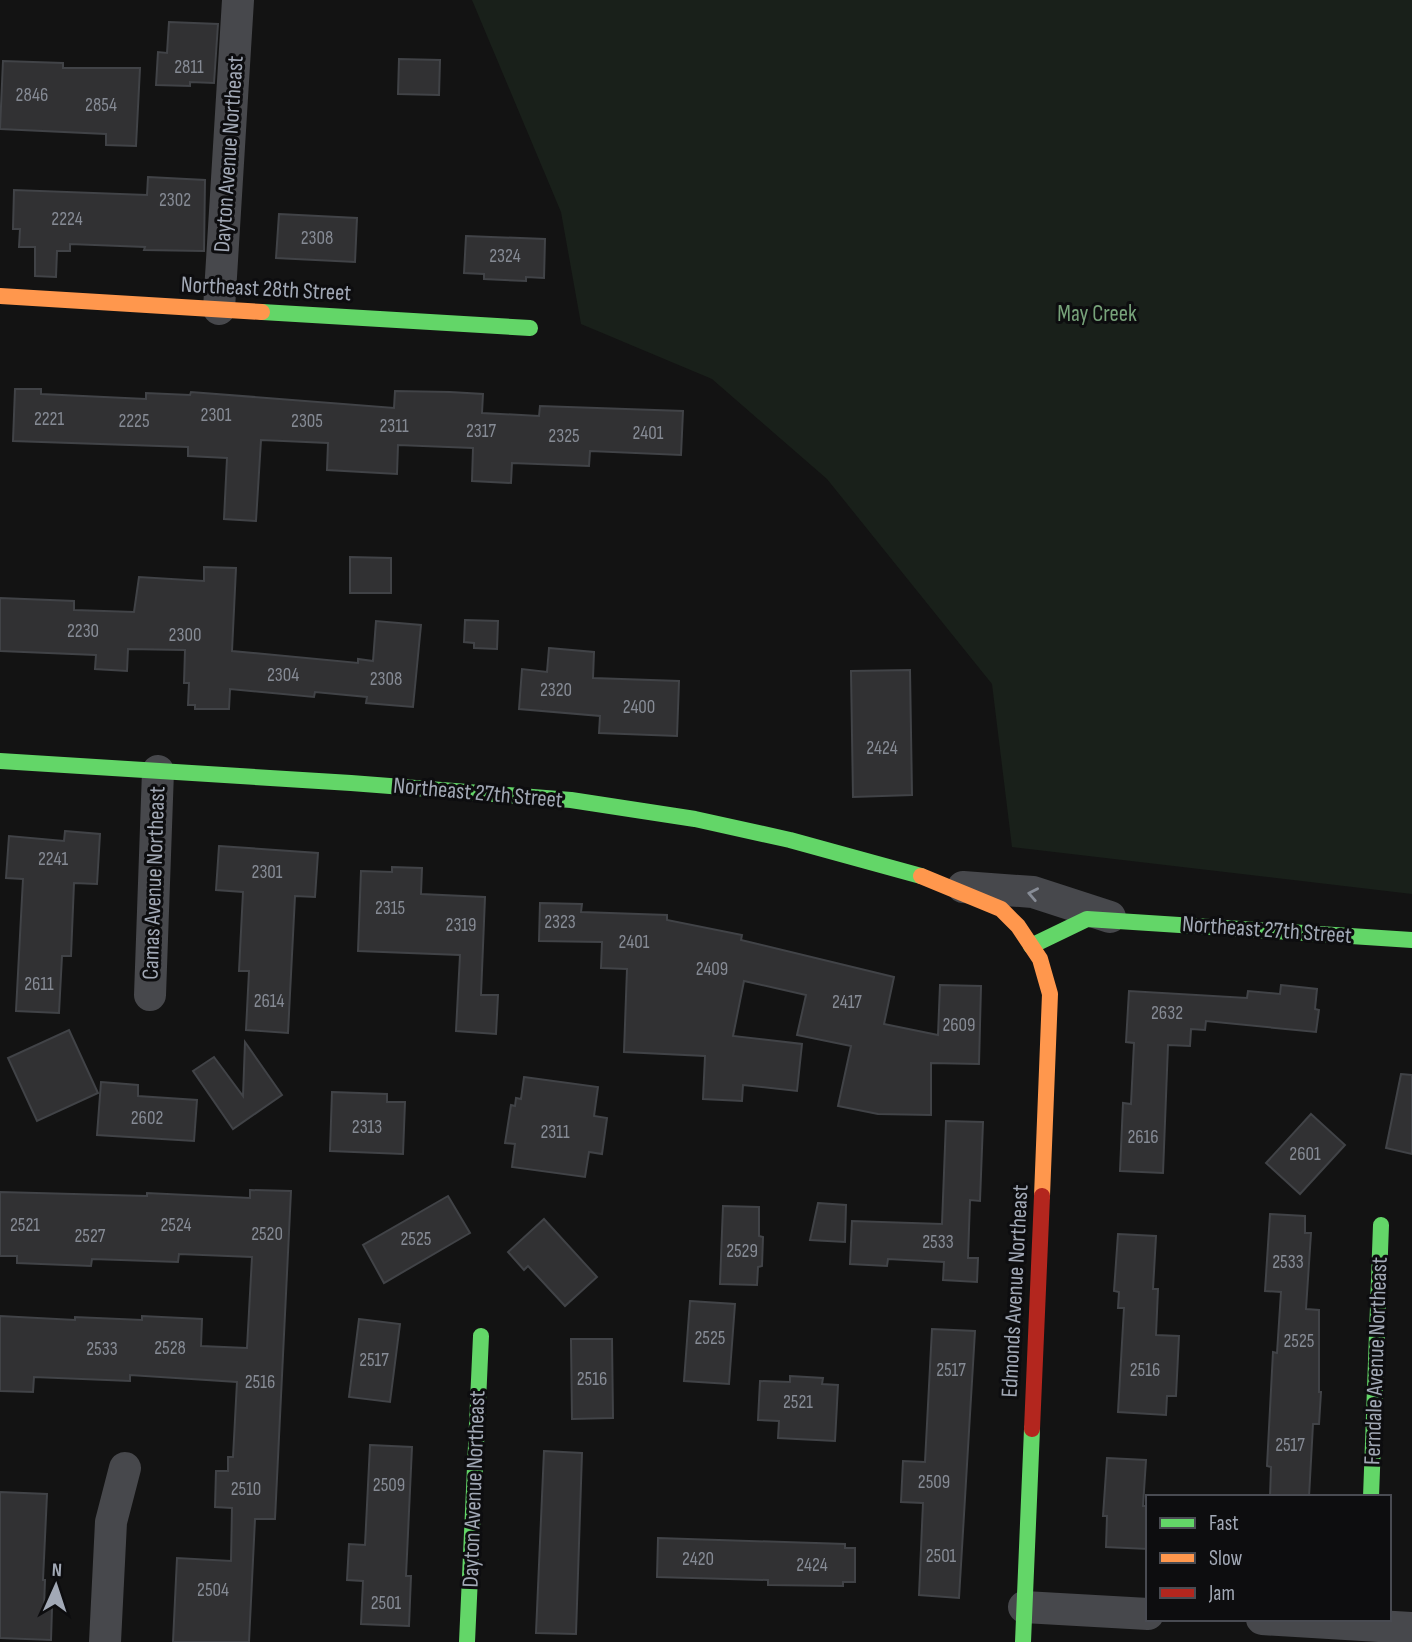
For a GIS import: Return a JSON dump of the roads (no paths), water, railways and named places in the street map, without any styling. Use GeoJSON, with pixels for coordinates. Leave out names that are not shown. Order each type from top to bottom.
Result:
{"type":"FeatureCollection","features":[{"type":"Feature","properties":{"kind":"street","name":"Dayton Avenue Northeast"},"geometry":{"type":"LineString","coordinates":[[219,309],[238,0]]}},
{"type":"Feature","properties":{"kind":"street","name":"Northeast 28th Street"},"geometry":{"type":"LineString","coordinates":[[0,296],[530,328]]}},
{"type":"Feature","properties":{"kind":"street","name":"Northeast 27th Street"},"geometry":{"type":"LineString","coordinates":[[0,761],[572,800],[695,819],[790,840],[904,870],[947,886],[1001,909],[1018,926],[1031,946],[1087,919],[1412,940]]}},
{"type":"Feature","properties":{"kind":"street","name":"Camas Avenue Northeast"},"geometry":{"type":"LineString","coordinates":[[150,995],[158,771]]}},
{"type":"Feature","properties":{"kind":"street","name":"Northeast 27th Street"},"geometry":{"type":"LineString","coordinates":[[947,886],[1033,892],[1121,921]]}},
{"type":"Feature","properties":{"kind":"street","name":"Edmonds Avenue Northeast"},"geometry":{"type":"LineString","coordinates":[[1023,1642],[1050,994],[1040,959],[1031,946]]}},
{"type":"Feature","properties":{"kind":"street","name":"Ferndale Avenue Northeast"},"geometry":{"type":"LineString","coordinates":[[1371,1495],[1381,1225]]}},
{"type":"Feature","properties":{"kind":"street","name":"Dayton Avenue Northeast"},"geometry":{"type":"LineString","coordinates":[[467,1642],[481,1336]]}},
{"type":"Feature","properties":{"kind":"street"},"geometry":{"type":"LineString","coordinates":[[105,1642],[111,1522],[125,1468]]}},
{"type":"Feature","properties":{"kind":"street"},"geometry":{"type":"LineString","coordinates":[[1024,1607],[1146,1614]]}},
{"type":"Feature","properties":{"kind":"street"},"geometry":{"type":"LineString","coordinates":[[1332,1621],[1412,1628]]}},
{"type":"Feature","properties":{"kind":"park label","name":"May Creek"},"geometry":{"type":"Point","coordinates":[1097,314]}}]}
